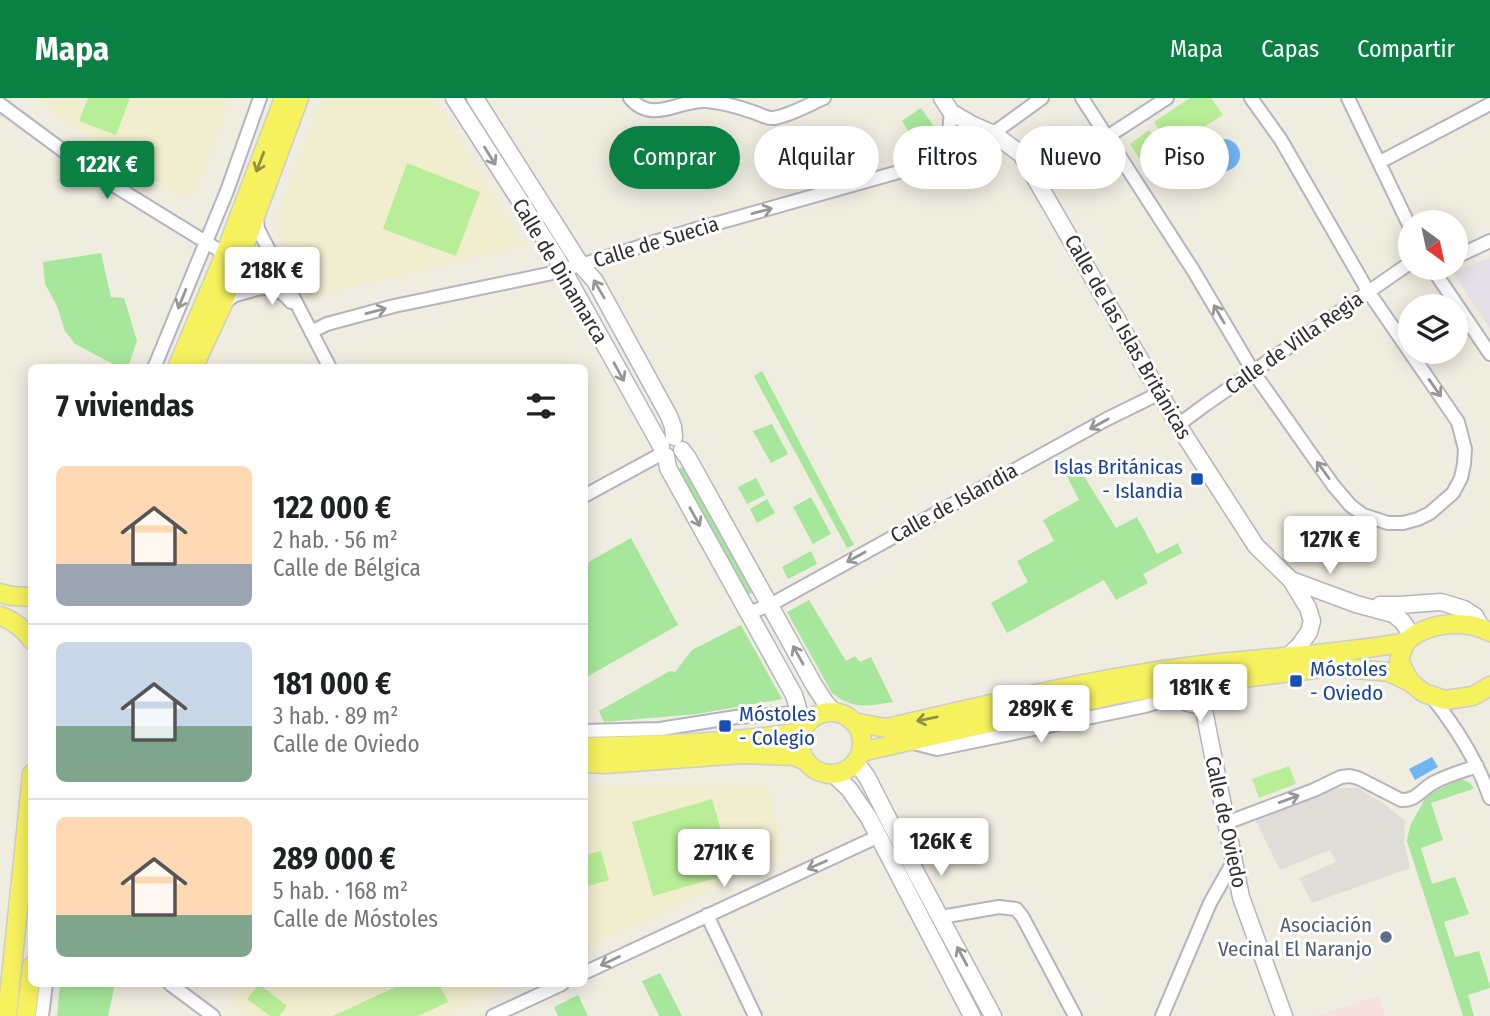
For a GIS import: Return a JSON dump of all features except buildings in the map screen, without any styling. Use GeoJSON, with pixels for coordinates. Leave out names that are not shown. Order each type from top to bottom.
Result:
{"type":"FeatureCollection","features":[{"type":"Feature","properties":{"kind":"main road"},"geometry":{"type":"LineString","coordinates":[[195,364],[222,306],[232,258],[284,98]]}},
{"type":"Feature","properties":{"kind":"main road"},"geometry":{"type":"LineString","coordinates":[[179,364],[256,214],[299,98]]}},
{"type":"Feature","properties":{"kind":"main road"},"geometry":{"type":"LineString","coordinates":[[0,593],[28,597]]}},
{"type":"Feature","properties":{"kind":"main road"},"geometry":{"type":"LineString","coordinates":[[0,616],[5,617],[28,636]]}},
{"type":"Feature","properties":{"kind":"main road"},"geometry":{"type":"LineString","coordinates":[[853,722],[886,727],[1114,678],[1194,666],[1376,648],[1409,640],[1420,632],[1441,626],[1461,624],[1485,630]]}},
{"type":"Feature","properties":{"kind":"main road"},"geometry":{"type":"LineString","coordinates":[[1409,640],[1399,660],[1410,682]]}},
{"type":"Feature","properties":{"kind":"main road"},"geometry":{"type":"LineString","coordinates":[[802,725],[801,752],[806,761],[822,773],[833,774],[845,771],[858,757],[906,741],[1122,693],[1168,693],[1236,679],[1331,667],[1389,672],[1410,682],[1424,693],[1445,700],[1473,696],[1490,686]]}},
{"type":"Feature","properties":{"kind":"main road"},"geometry":{"type":"LineString","coordinates":[[588,747],[771,736],[802,725],[817,716],[834,712],[853,722],[859,731],[862,741],[858,757]]}},
{"type":"Feature","properties":{"kind":"main road"},"geometry":{"type":"LineString","coordinates":[[588,763],[742,754],[794,756],[806,761]]}},
{"type":"Feature","properties":{"kind":"main road"},"geometry":{"type":"LineString","coordinates":[[7,1016],[28,813]]}},
{"type":"Feature","properties":{"kind":"main road"},"geometry":{"type":"LineString","coordinates":[[26,1016],[29,987]]}},
{"type":"Feature","properties":{"kind":"street"},"geometry":{"type":"LineString","coordinates":[[156,364],[227,191],[260,98]]}},
{"type":"Feature","properties":{"kind":"street","name":"Calle de Dinamarca"},"geometry":{"type":"LineString","coordinates":[[454,98],[556,257],[669,449],[688,458],[824,702],[834,712]]}},
{"type":"Feature","properties":{"kind":"street","name":"Calle de Dinamarca"},"geometry":{"type":"LineString","coordinates":[[475,98],[580,265],[595,281],[669,416],[673,427],[668,468],[794,695],[802,725]]}},
{"type":"Feature","properties":{"kind":"street"},"geometry":{"type":"LineString","coordinates":[[631,98],[649,111],[677,107],[692,101],[708,101],[771,119],[824,98]]}},
{"type":"Feature","properties":{"kind":"street","name":"Calle de Suecia"},"geometry":{"type":"LineString","coordinates":[[1002,129],[1042,98]]}},
{"type":"Feature","properties":{"kind":"street"},"geometry":{"type":"LineString","coordinates":[[1082,98],[1100,126]]}},
{"type":"Feature","properties":{"kind":"street"},"geometry":{"type":"LineString","coordinates":[[1123,126],[1167,98]]}},
{"type":"Feature","properties":{"kind":"street"},"geometry":{"type":"LineString","coordinates":[[1126,166],[1193,270],[1254,373],[1350,505],[1363,515],[1388,523],[1403,523],[1430,513],[1453,493],[1461,478],[1465,449],[1458,422],[1368,291],[1281,141],[1251,98]]}},
{"type":"Feature","properties":{"kind":"street"},"geometry":{"type":"LineString","coordinates":[[1348,98],[1402,210]]}},
{"type":"Feature","properties":{"kind":"street"},"geometry":{"type":"LineString","coordinates":[[1380,162],[1490,104]]}},
{"type":"Feature","properties":{"kind":"street","name":"Calle de las Islas Británicas"},"geometry":{"type":"LineString","coordinates":[[946,105],[976,126]]}},
{"type":"Feature","properties":{"kind":"street","name":"Calle de las Islas Británicas"},"geometry":{"type":"LineString","coordinates":[[946,105],[947,126]]}},
{"type":"Feature","properties":{"kind":"street"},"geometry":{"type":"LineString","coordinates":[[0,124],[3,107],[92,172],[232,258]]}},
{"type":"Feature","properties":{"kind":"street","name":"Calle de las Islas Británicas"},"geometry":{"type":"LineString","coordinates":[[1002,139],[1021,154],[1178,425],[1256,546],[1291,580],[1308,608],[1312,621],[1309,632],[1287,657]]}},
{"type":"Feature","properties":{"kind":"street","name":"Calle de Suecia"},"geometry":{"type":"LineString","coordinates":[[311,332],[327,324],[394,306],[562,270],[893,173]]}},
{"type":"Feature","properties":{"kind":"street"},"geometry":{"type":"LineString","coordinates":[[256,214],[258,229],[328,364]]}},
{"type":"Feature","properties":{"kind":"street"},"geometry":{"type":"LineString","coordinates":[[1468,252],[1490,242]]}},
{"type":"Feature","properties":{"kind":"street","name":"Calle de Villa Regia"},"geometry":{"type":"LineString","coordinates":[[1178,425],[1398,271]]}},
{"type":"Feature","properties":{"kind":"street"},"geometry":{"type":"LineString","coordinates":[[1441,280],[1490,354]]}},
{"type":"Feature","properties":{"kind":"street"},"geometry":{"type":"LineString","coordinates":[[222,306],[233,295],[259,287],[275,288],[289,298],[311,332]]}},
{"type":"Feature","properties":{"kind":"street","name":"Calle de Islandia"},"geometry":{"type":"LineString","coordinates":[[749,613],[770,605],[1107,419],[1160,393]]}},
{"type":"Feature","properties":{"kind":"street"},"geometry":{"type":"LineString","coordinates":[[588,494],[669,449]]}},
{"type":"Feature","properties":{"kind":"street","name":"Calle de las Islas Británicas"},"geometry":{"type":"LineString","coordinates":[[1291,580],[1356,604],[1393,614],[1402,621],[1409,640]]}},
{"type":"Feature","properties":{"kind":"street","name":"Calle de las Islas Británicas"},"geometry":{"type":"LineString","coordinates":[[1356,604],[1399,606],[1441,602],[1464,609],[1475,616],[1485,630]]}},
{"type":"Feature","properties":{"kind":"street"},"geometry":{"type":"LineString","coordinates":[[1168,693],[1195,705],[1203,705],[1216,691],[1236,679]]}},
{"type":"Feature","properties":{"kind":"street"},"geometry":{"type":"LineString","coordinates":[[1431,695],[1467,746],[1490,798]]}},
{"type":"Feature","properties":{"kind":"street","name":"Calle de Oviedo"},"geometry":{"type":"LineString","coordinates":[[1203,705],[1241,897],[1284,1016]]}},
{"type":"Feature","properties":{"kind":"street"},"geometry":{"type":"LineString","coordinates":[[588,731],[660,729],[736,718],[802,725]]}},
{"type":"Feature","properties":{"kind":"street"},"geometry":{"type":"LineString","coordinates":[[858,757],[993,1016]]}},
{"type":"Feature","properties":{"kind":"street"},"geometry":{"type":"LineString","coordinates":[[1226,823],[1341,777],[1358,778],[1401,800],[1408,800],[1432,783],[1477,766]]}},
{"type":"Feature","properties":{"kind":"street"},"geometry":{"type":"LineString","coordinates":[[833,774],[849,789],[869,818],[972,1016]]}},
{"type":"Feature","properties":{"kind":"street"},"geometry":{"type":"LineString","coordinates":[[588,971],[879,836]]}},
{"type":"Feature","properties":{"kind":"street"},"geometry":{"type":"LineString","coordinates":[[1163,1016],[1210,903],[1233,862]]}},
{"type":"Feature","properties":{"kind":"street"},"geometry":{"type":"LineString","coordinates":[[941,917],[999,908],[1016,909],[1076,1016]]}},
{"type":"Feature","properties":{"kind":"street"},"geometry":{"type":"LineString","coordinates":[[706,915],[755,1016]]}},
{"type":"Feature","properties":{"kind":"street"},"geometry":{"type":"LineString","coordinates":[[42,1016],[46,987]]}},
{"type":"Feature","properties":{"kind":"street"},"geometry":{"type":"LineString","coordinates":[[174,987],[213,1016]]}},
{"type":"Feature","properties":{"kind":"street"},"geometry":{"type":"LineString","coordinates":[[493,1016],[556,987]]}},
{"type":"Feature","properties":{"kind":"shaded area"},"geometry":{"type":"Polygon","coordinates":[[[36,98],[231,98],[196,192],[182,197],[55,114],[36,98]]]}},
{"type":"Feature","properties":{"kind":"shaded area"},"geometry":{"type":"Polygon","coordinates":[[[323,98],[433,98],[525,246],[309,297],[279,236],[278,213],[323,98]]]}},
{"type":"Feature","properties":{"kind":"shaded area"},"geometry":{"type":"Polygon","coordinates":[[[1490,258],[1490,329],[1458,280],[1468,280],[1468,266],[1490,258]]]}},
{"type":"Feature","properties":{"kind":"shaded area"},"geometry":{"type":"Polygon","coordinates":[[[588,785],[769,786],[783,855],[588,948],[588,785]]]}},
{"type":"Feature","properties":{"kind":"shaded area"},"geometry":{"type":"Polygon","coordinates":[[[1336,788],[1358,788],[1405,821],[1404,843],[1410,868],[1312,903],[1299,878],[1336,862],[1330,850],[1280,870],[1255,819],[1336,788]]]}},
{"type":"Feature","properties":{"kind":"shaded area"},"geometry":{"type":"Polygon","coordinates":[[[232,987],[507,987],[444,1016],[247,1016],[232,1004],[232,987]]]}},
{"type":"Feature","properties":{"kind":"shaded area"},"geometry":{"type":"Polygon","coordinates":[[[1378,996],[1385,1016],[1316,1016],[1378,996]]]}},
{"type":"Feature","properties":{"kind":"green space"},"geometry":{"type":"Polygon","coordinates":[[[88,98],[130,98],[116,135],[79,121],[88,98]]]}},
{"type":"Feature","properties":{"kind":"green space"},"geometry":{"type":"Polygon","coordinates":[[[1190,98],[1211,98],[1223,115],[1206,126],[1157,126],[1154,122],[1190,98]]]}},
{"type":"Feature","properties":{"kind":"green space"},"geometry":{"type":"Polygon","coordinates":[[[921,108],[934,126],[905,126],[902,121],[921,108]]]}},
{"type":"Feature","properties":{"kind":"green space"},"geometry":{"type":"Polygon","coordinates":[[[1140,137],[1140,159],[1130,144],[1140,137]]]}},
{"type":"Feature","properties":{"kind":"green space"},"geometry":{"type":"Polygon","coordinates":[[[407,163],[480,192],[456,256],[383,229],[407,163]]]}},
{"type":"Feature","properties":{"kind":"green space"},"geometry":{"type":"Polygon","coordinates":[[[101,253],[111,297],[124,298],[137,341],[129,364],[113,364],[75,344],[65,331],[57,306],[45,284],[43,262],[101,253]]]}},
{"type":"Feature","properties":{"kind":"green space"},"geometry":{"type":"Polygon","coordinates":[[[762,371],[854,545],[847,548],[754,376],[762,371]]]}},
{"type":"Feature","properties":{"kind":"green space"},"geometry":{"type":"Polygon","coordinates":[[[772,424],[788,454],[771,463],[753,431],[772,424]]]}},
{"type":"Feature","properties":{"kind":"green space"},"geometry":{"type":"Polygon","coordinates":[[[1074,460],[1116,528],[1137,517],[1157,554],[1178,543],[1182,553],[1143,574],[1148,583],[1116,600],[1104,580],[1007,633],[991,603],[1028,582],[1017,561],[1054,541],[1043,520],[1079,500],[1063,468],[1074,460]]]}},
{"type":"Feature","properties":{"kind":"green space"},"geometry":{"type":"Polygon","coordinates":[[[685,466],[753,592],[746,596],[676,470],[685,466]]]}},
{"type":"Feature","properties":{"kind":"green space"},"geometry":{"type":"Polygon","coordinates":[[[756,478],[765,495],[747,504],[738,487],[756,478]]]}},
{"type":"Feature","properties":{"kind":"green space"},"geometry":{"type":"Polygon","coordinates":[[[811,497],[831,534],[813,544],[793,507],[811,497]]]}},
{"type":"Feature","properties":{"kind":"green space"},"geometry":{"type":"Polygon","coordinates":[[[767,499],[775,513],[757,523],[750,509],[767,499]]]}},
{"type":"Feature","properties":{"kind":"green space"},"geometry":{"type":"Polygon","coordinates":[[[631,538],[678,625],[588,676],[588,562],[631,538]]]}},
{"type":"Feature","properties":{"kind":"green space"},"geometry":{"type":"Polygon","coordinates":[[[811,551],[817,564],[788,579],[782,567],[811,551]]]}},
{"type":"Feature","properties":{"kind":"green space"},"geometry":{"type":"Polygon","coordinates":[[[809,600],[846,661],[855,656],[860,662],[871,657],[893,702],[854,704],[832,693],[787,612],[809,600]]]}},
{"type":"Feature","properties":{"kind":"green space"},"geometry":{"type":"Polygon","coordinates":[[[741,625],[782,699],[697,714],[604,722],[599,711],[670,671],[675,672],[692,650],[741,625]]]}},
{"type":"Feature","properties":{"kind":"green space"},"geometry":{"type":"Polygon","coordinates":[[[1289,766],[1296,784],[1259,798],[1252,779],[1289,766]]]}},
{"type":"Feature","properties":{"kind":"green space"},"geometry":{"type":"Polygon","coordinates":[[[1461,779],[1474,788],[1431,803],[1443,840],[1421,848],[1432,884],[1455,877],[1469,914],[1444,922],[1455,957],[1479,951],[1490,988],[1468,995],[1474,1016],[1463,1016],[1407,841],[1410,826],[1427,795],[1461,779]]]}},
{"type":"Feature","properties":{"kind":"green space"},"geometry":{"type":"Polygon","coordinates":[[[712,799],[733,873],[653,896],[632,822],[712,799]]]}},
{"type":"Feature","properties":{"kind":"green space"},"geometry":{"type":"Polygon","coordinates":[[[601,851],[609,880],[588,886],[588,854],[601,851]]]}},
{"type":"Feature","properties":{"kind":"green space"},"geometry":{"type":"Polygon","coordinates":[[[660,973],[682,1016],[659,1016],[642,981],[660,973]]]}},
{"type":"Feature","properties":{"kind":"green space"},"geometry":{"type":"Polygon","coordinates":[[[60,987],[114,987],[108,1016],[57,1016],[60,987]]]}},
{"type":"Feature","properties":{"kind":"green space"},"geometry":{"type":"Polygon","coordinates":[[[257,987],[263,987],[287,1006],[279,1016],[270,1016],[247,999],[257,987]]]}},
{"type":"Feature","properties":{"kind":"green space"},"geometry":{"type":"Polygon","coordinates":[[[396,987],[440,987],[448,1002],[418,1016],[333,1016],[396,987]]]}},
{"type":"Feature","properties":{"kind":"green space"},"geometry":{"type":"Polygon","coordinates":[[[578,995],[588,1016],[558,1016],[554,1007],[578,995]]]}},
{"type":"Feature","properties":{"kind":"water"},"geometry":{"type":"Polygon","coordinates":[[[1229,140],[1239,149],[1239,161],[1229,170],[1229,140]]]}},
{"type":"Feature","properties":{"kind":"water"},"geometry":{"type":"Polygon","coordinates":[[[1432,757],[1438,767],[1415,780],[1409,769],[1432,757]]]}},
{"type":"Feature","properties":{"kind":"place","name":"Islas Británicas - Islandia"},"geometry":{"type":"Point","coordinates":[1197,479]}},
{"type":"Feature","properties":{"kind":"place","name":"Móstoles - Oviedo"},"geometry":{"type":"Point","coordinates":[1296,681]}},
{"type":"Feature","properties":{"kind":"place","name":"Móstoles - Colegio"},"geometry":{"type":"Point","coordinates":[725,726]}},
{"type":"Feature","properties":{"kind":"place","name":"Asociación Vecinal El Naranjo"},"geometry":{"type":"Point","coordinates":[1386,937]}}]}
